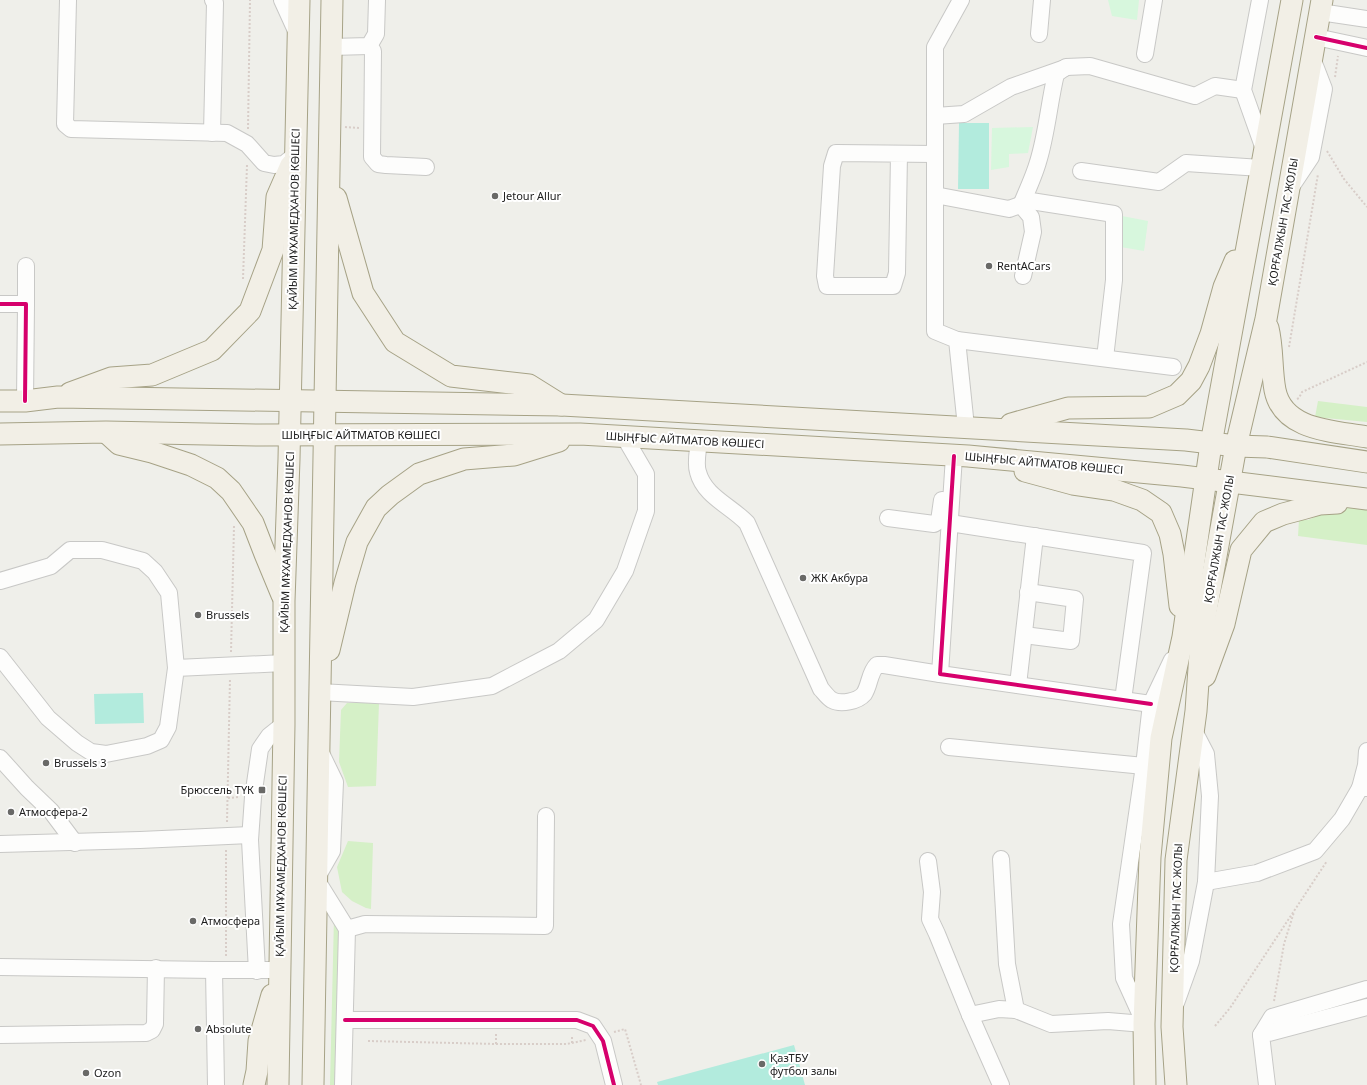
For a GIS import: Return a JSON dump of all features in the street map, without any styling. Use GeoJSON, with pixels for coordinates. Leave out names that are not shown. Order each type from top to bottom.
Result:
{"type":"FeatureCollection","features":[{"type":"Feature","properties":{"kind":"main road","name":"ҚАЙЫМ МҰХАМЕДХАНОВ КӨШЕСІ"},"geometry":{"type":"LineString","coordinates":[[278,1085],[284,724],[284,601],[290,435],[299,0]]}},
{"type":"Feature","properties":{"kind":"main road"},"geometry":{"type":"LineString","coordinates":[[313,1085],[332,0]]}},
{"type":"Feature","properties":{"kind":"main road","name":"ҚОРҒАЛЖЫН ТАС ЖОЛЫ"},"geometry":{"type":"LineString","coordinates":[[1145,1085],[1144,1023],[1150,857],[1161,738],[1183,637],[1211,444],[1292,0]]}},
{"type":"Feature","properties":{"kind":"main road","name":"ҚОРҒАЛЖЫН ТАС ЖОЛЫ"},"geometry":{"type":"LineString","coordinates":[[1176,1085],[1172,1027],[1176,860],[1195,720],[1201,639],[1236,446],[1266,319],[1321,6]]}},
{"type":"Feature","properties":{"kind":"main road"},"geometry":{"type":"LineString","coordinates":[[58,397],[111,378],[152,375],[212,350],[250,311],[273,250],[277,197],[295,155]]}},
{"type":"Feature","properties":{"kind":"main road"},"geometry":{"type":"LineString","coordinates":[[329,171],[341,220],[363,293],[395,342],[451,376],[529,385],[562,405]]}},
{"type":"Feature","properties":{"kind":"main road"},"geometry":{"type":"LineString","coordinates":[[995,429],[1068,408],[1149,407],[1177,394],[1191,381],[1199,366],[1211,334],[1224,287],[1250,225]]}},
{"type":"Feature","properties":{"kind":"main road"},"geometry":{"type":"LineString","coordinates":[[1266,319],[1271,340],[1275,390],[1281,407],[1296,420],[1310,427],[1367,436]]}},
{"type":"Feature","properties":{"kind":"main road"},"geometry":{"type":"LineString","coordinates":[[0,401],[25,401],[58,397],[562,405],[1186,440],[1211,444],[1267,447],[1367,462]]}},
{"type":"Feature","properties":{"kind":"main road"},"geometry":{"type":"LineString","coordinates":[[106,432],[119,444],[152,452],[191,465],[217,478],[231,491],[253,523],[264,554],[284,601]]}},
{"type":"Feature","properties":{"kind":"main road","name":"ШЫҢҒЫС АЙТМАТОВ КӨШЕСІ"},"geometry":{"type":"LineString","coordinates":[[0,434],[106,432],[290,435],[580,434],[625,438],[956,456],[1174,475],[1367,501]]}},
{"type":"Feature","properties":{"kind":"main road"},"geometry":{"type":"LineString","coordinates":[[319,692],[345,583],[357,542],[376,508],[390,495],[419,474],[464,458],[514,455],[580,434]]}},
{"type":"Feature","properties":{"kind":"main road"},"geometry":{"type":"LineString","coordinates":[[956,456],[1073,484],[1114,490],[1142,500],[1160,514],[1170,534],[1174,554],[1183,637]]}},
{"type":"Feature","properties":{"kind":"main road"},"geometry":{"type":"LineString","coordinates":[[1195,720],[1204,678],[1224,624],[1241,550],[1253,534],[1264,522],[1283,514],[1320,504],[1367,501]]}},
{"type":"Feature","properties":{"kind":"main road"},"geometry":{"type":"LineString","coordinates":[[254,1085],[257,1071],[259,1041],[280,970]]}},
{"type":"Feature","properties":{"kind":"street"},"geometry":{"type":"LineString","coordinates":[[68,0],[65,124],[71,129],[227,133],[247,144],[264,163],[274,165],[284,164],[295,155]]}},
{"type":"Feature","properties":{"kind":"street"},"geometry":{"type":"LineString","coordinates":[[212,133],[215,3],[213,0]]}},
{"type":"Feature","properties":{"kind":"street"},"geometry":{"type":"LineString","coordinates":[[282,0],[298,34]]}},
{"type":"Feature","properties":{"kind":"street"},"geometry":{"type":"LineString","coordinates":[[369,46],[376,34],[377,0]]}},
{"type":"Feature","properties":{"kind":"street"},"geometry":{"type":"LineString","coordinates":[[961,0],[935,47],[935,331],[957,340],[1173,367]]}},
{"type":"Feature","properties":{"kind":"street"},"geometry":{"type":"LineString","coordinates":[[1039,34],[1042,0]]}},
{"type":"Feature","properties":{"kind":"street"},"geometry":{"type":"LineString","coordinates":[[1145,54],[1154,0]]}},
{"type":"Feature","properties":{"kind":"street"},"geometry":{"type":"LineString","coordinates":[[1081,171],[1159,182],[1186,163],[1263,159],[1243,90],[1260,0]]}},
{"type":"Feature","properties":{"kind":"street"},"geometry":{"type":"LineString","coordinates":[[1321,6],[1367,18]]}},
{"type":"Feature","properties":{"kind":"street"},"geometry":{"type":"LineString","coordinates":[[1316,37],[1367,48]]}},
{"type":"Feature","properties":{"kind":"street"},"geometry":{"type":"LineString","coordinates":[[331,46],[369,46]]}},
{"type":"Feature","properties":{"kind":"street"},"geometry":{"type":"LineString","coordinates":[[369,46],[373,51],[372,157],[378,164],[426,167]]}},
{"type":"Feature","properties":{"kind":"street"},"geometry":{"type":"LineString","coordinates":[[935,116],[964,114],[1011,87],[1066,67],[1090,66],[1195,96],[1215,86],[1243,90]]}},
{"type":"Feature","properties":{"kind":"street"},"geometry":{"type":"LineString","coordinates":[[1021,205],[1038,162],[1045,135],[1056,74],[1066,67]]}},
{"type":"Feature","properties":{"kind":"street"},"geometry":{"type":"LineString","coordinates":[[899,154],[898,274],[893,286],[827,286],[825,276],[832,166],[836,153],[935,154]]}},
{"type":"Feature","properties":{"kind":"street"},"geometry":{"type":"LineString","coordinates":[[935,195],[1009,209],[1031,201],[1114,214],[1114,280],[1105,358]]}},
{"type":"Feature","properties":{"kind":"street"},"geometry":{"type":"LineString","coordinates":[[1021,205],[1031,218],[1033,232],[1023,276]]}},
{"type":"Feature","properties":{"kind":"street"},"geometry":{"type":"LineString","coordinates":[[25,401],[26,266]]}},
{"type":"Feature","properties":{"kind":"street"},"geometry":{"type":"LineString","coordinates":[[0,304],[26,304]]}},
{"type":"Feature","properties":{"kind":"street"},"geometry":{"type":"LineString","coordinates":[[957,340],[966,427]]}},
{"type":"Feature","properties":{"kind":"street"},"geometry":{"type":"LineString","coordinates":[[319,692],[413,697],[492,686],[559,651],[596,620],[625,571],[646,511],[646,474],[625,438]]}},
{"type":"Feature","properties":{"kind":"street"},"geometry":{"type":"LineString","coordinates":[[699,441],[697,471],[703,484],[709,492],[738,513],[747,523],[821,689],[832,700],[839,702],[852,701],[863,694],[873,669],[877,665],[884,664],[940,674],[1151,704]]}},
{"type":"Feature","properties":{"kind":"street"},"geometry":{"type":"LineString","coordinates":[[940,674],[956,456]]}},
{"type":"Feature","properties":{"kind":"street"},"geometry":{"type":"LineString","coordinates":[[888,518],[934,524],[939,521],[941,507],[956,456]]}},
{"type":"Feature","properties":{"kind":"street"},"geometry":{"type":"LineString","coordinates":[[950,523],[1143,554],[1123,700]]}},
{"type":"Feature","properties":{"kind":"street"},"geometry":{"type":"LineString","coordinates":[[1018,685],[1035,536]]}},
{"type":"Feature","properties":{"kind":"street"},"geometry":{"type":"LineString","coordinates":[[0,581],[51,566],[70,550],[102,550],[143,561],[155,572],[169,593],[176,668],[168,727],[161,740],[147,746],[106,754],[91,752],[77,743],[48,718],[0,657]]}},
{"type":"Feature","properties":{"kind":"street"},"geometry":{"type":"LineString","coordinates":[[1024,635],[1070,641],[1075,599],[1028,592]]}},
{"type":"Feature","properties":{"kind":"street"},"geometry":{"type":"LineString","coordinates":[[970,1015],[999,1009],[1016,1010],[1051,1024],[1108,1021],[1144,1023],[1124,978],[1121,924],[1144,766],[1151,704],[1183,637]]}},
{"type":"Feature","properties":{"kind":"street"},"geometry":{"type":"LineString","coordinates":[[176,668],[284,663]]}},
{"type":"Feature","properties":{"kind":"street"},"geometry":{"type":"LineString","coordinates":[[1173,1011],[1191,961],[1206,882],[1210,796],[1206,754],[1195,720]]}},
{"type":"Feature","properties":{"kind":"street"},"geometry":{"type":"LineString","coordinates":[[257,971],[250,837],[253,797],[260,749],[269,736],[284,724]]}},
{"type":"Feature","properties":{"kind":"street"},"geometry":{"type":"LineString","coordinates":[[949,747],[1144,766]]}},
{"type":"Feature","properties":{"kind":"street"},"geometry":{"type":"LineString","coordinates":[[1206,882],[1257,873],[1315,851],[1342,819],[1364,788],[1367,752]]}},
{"type":"Feature","properties":{"kind":"street"},"geometry":{"type":"LineString","coordinates":[[0,758],[27,788],[51,811],[75,843]]}},
{"type":"Feature","properties":{"kind":"street"},"geometry":{"type":"LineString","coordinates":[[347,929],[365,924],[545,926],[546,816]]}},
{"type":"Feature","properties":{"kind":"street"},"geometry":{"type":"LineString","coordinates":[[0,850],[122,849],[250,837]]}},
{"type":"Feature","properties":{"kind":"street"},"geometry":{"type":"LineString","coordinates":[[0,844],[227,839]]}},
{"type":"Feature","properties":{"kind":"street"},"geometry":{"type":"LineString","coordinates":[[1000,858],[1007,964],[1016,1010]]}},
{"type":"Feature","properties":{"kind":"street"},"geometry":{"type":"LineString","coordinates":[[928,861],[932,892],[930,920],[1001,1085]]}},
{"type":"Feature","properties":{"kind":"street"},"geometry":{"type":"LineString","coordinates":[[316,878],[347,929],[344,1085]]}},
{"type":"Feature","properties":{"kind":"street"},"geometry":{"type":"LineString","coordinates":[[0,967],[156,968],[257,971],[280,970]]}},
{"type":"Feature","properties":{"kind":"street"},"geometry":{"type":"LineString","coordinates":[[0,1035],[146,1033],[152,1030],[155,1024],[156,968]]}},
{"type":"Feature","properties":{"kind":"street"},"geometry":{"type":"LineString","coordinates":[[216,1085],[220,970]]}},
{"type":"Feature","properties":{"kind":"street"},"geometry":{"type":"LineString","coordinates":[[1267,1085],[1260,1035],[1272,1017],[1367,989]]}},
{"type":"Feature","properties":{"kind":"street"},"geometry":{"type":"LineString","coordinates":[[1260,1035],[1367,1007]]}},
{"type":"Feature","properties":{"kind":"street"},"geometry":{"type":"LineString","coordinates":[[345,1020],[577,1020],[593,1026],[603,1042],[614,1085]]}},
{"type":"Feature","properties":{"kind":"path"},"geometry":{"type":"LineString","coordinates":[[1334,81],[1341,43]]}},
{"type":"Feature","properties":{"kind":"path"},"geometry":{"type":"LineString","coordinates":[[330,126],[372,128]]}},
{"type":"Feature","properties":{"kind":"path"},"geometry":{"type":"LineString","coordinates":[[1326,149],[1344,179],[1367,207]]}},
{"type":"Feature","properties":{"kind":"path"},"geometry":{"type":"LineString","coordinates":[[1288,354],[1319,166]]}},
{"type":"Feature","properties":{"kind":"path"},"geometry":{"type":"LineString","coordinates":[[1292,396],[1299,398],[1302,392],[1367,362]]}},
{"type":"Feature","properties":{"kind":"path"},"geometry":{"type":"LineString","coordinates":[[220,970],[227,839],[233,523]]}},
{"type":"Feature","properties":{"kind":"path"},"geometry":{"type":"LineString","coordinates":[[228,798],[245,797]]}},
{"type":"Feature","properties":{"kind":"path"},"geometry":{"type":"LineString","coordinates":[[1215,1026],[1230,1008],[1329,857]]}},
{"type":"Feature","properties":{"kind":"path"},"geometry":{"type":"LineString","coordinates":[[1272,1017],[1284,944],[1295,909]]}},
{"type":"Feature","properties":{"kind":"path"},"geometry":{"type":"LineString","coordinates":[[368,1041],[567,1044],[577,1043],[625,1029],[641,1085]]}},
{"type":"Feature","properties":{"kind":"green space"},"geometry":{"type":"Polygon","coordinates":[[[1108,0],[1139,0],[1137,20],[1112,16],[1108,0]]]}},
{"type":"Feature","properties":{"kind":"green space"},"geometry":{"type":"Polygon","coordinates":[[[959,123],[989,123],[989,189],[958,189],[959,123]]]}},
{"type":"Feature","properties":{"kind":"green space"},"geometry":{"type":"Polygon","coordinates":[[[1033,127],[1028,153],[1009,154],[1009,167],[991,170],[992,128],[1033,127]]]}},
{"type":"Feature","properties":{"kind":"green space"},"geometry":{"type":"Polygon","coordinates":[[[1117,215],[1148,221],[1144,251],[1115,246],[1117,215]]]}},
{"type":"Feature","properties":{"kind":"green space"},"geometry":{"type":"Polygon","coordinates":[[[1318,401],[1367,407],[1367,422],[1315,417],[1318,401]]]}},
{"type":"Feature","properties":{"kind":"green space"},"geometry":{"type":"Polygon","coordinates":[[[1351,508],[1367,510],[1367,545],[1298,536],[1299,520],[1308,520],[1333,509],[1351,508]]]}},
{"type":"Feature","properties":{"kind":"green space"},"geometry":{"type":"Polygon","coordinates":[[[143,693],[144,723],[95,724],[94,694],[143,693]]]}},
{"type":"Feature","properties":{"kind":"green space"},"geometry":{"type":"Polygon","coordinates":[[[347,703],[379,703],[376,786],[348,787],[339,762],[341,710],[347,703]]]}},
{"type":"Feature","properties":{"kind":"green space"},"geometry":{"type":"Polygon","coordinates":[[[348,841],[373,843],[371,909],[352,901],[342,892],[337,867],[348,841]]]}},
{"type":"Feature","properties":{"kind":"green space"},"geometry":{"type":"Polygon","coordinates":[[[334,917],[340,926],[337,1085],[330,1085],[334,917]]]}},
{"type":"Feature","properties":{"kind":"green space","name":"ҚазТБУ футбол залы"},"geometry":{"type":"Polygon","coordinates":[[[794,1045],[805,1085],[658,1085],[657,1082],[794,1045]]]}},
{"type":"Feature","properties":{"kind":"cycle path"},"geometry":{"type":"LineString","coordinates":[[1316,37],[1367,48]]}},
{"type":"Feature","properties":{"kind":"cycle path"},"geometry":{"type":"LineString","coordinates":[[0,304],[26,304],[25,401]]}},
{"type":"Feature","properties":{"kind":"cycle path"},"geometry":{"type":"LineString","coordinates":[[954,456],[940,674],[1151,704]]}},
{"type":"Feature","properties":{"kind":"cycle path"},"geometry":{"type":"LineString","coordinates":[[345,1020],[577,1020],[593,1026],[603,1041],[614,1085]]}},
{"type":"Feature","properties":{"kind":"place","name":"Jetour Allur"},"geometry":{"type":"Point","coordinates":[495,196]}},
{"type":"Feature","properties":{"kind":"place","name":"RentACars"},"geometry":{"type":"Point","coordinates":[989,266]}},
{"type":"Feature","properties":{"kind":"place","name":"ЖК Акбура"},"geometry":{"type":"Point","coordinates":[803,578]}},
{"type":"Feature","properties":{"kind":"place","name":"Brussels"},"geometry":{"type":"Point","coordinates":[198,615]}},
{"type":"Feature","properties":{"kind":"place","name":"Brussels 3"},"geometry":{"type":"Point","coordinates":[46,763]}},
{"type":"Feature","properties":{"kind":"place","name":"Брюссель ТҮК"},"geometry":{"type":"Point","coordinates":[262,790]}},
{"type":"Feature","properties":{"kind":"place","name":"Атмосфера-2"},"geometry":{"type":"Point","coordinates":[11,812]}},
{"type":"Feature","properties":{"kind":"place","name":"Атмосфера"},"geometry":{"type":"Point","coordinates":[193,921]}},
{"type":"Feature","properties":{"kind":"place","name":"Absolute"},"geometry":{"type":"Point","coordinates":[198,1029]}},
{"type":"Feature","properties":{"kind":"place","name":"ҚазТБУ футбол залы"},"geometry":{"type":"Point","coordinates":[762,1064]}},
{"type":"Feature","properties":{"kind":"place","name":"Ozon"},"geometry":{"type":"Point","coordinates":[86,1073]}}]}
